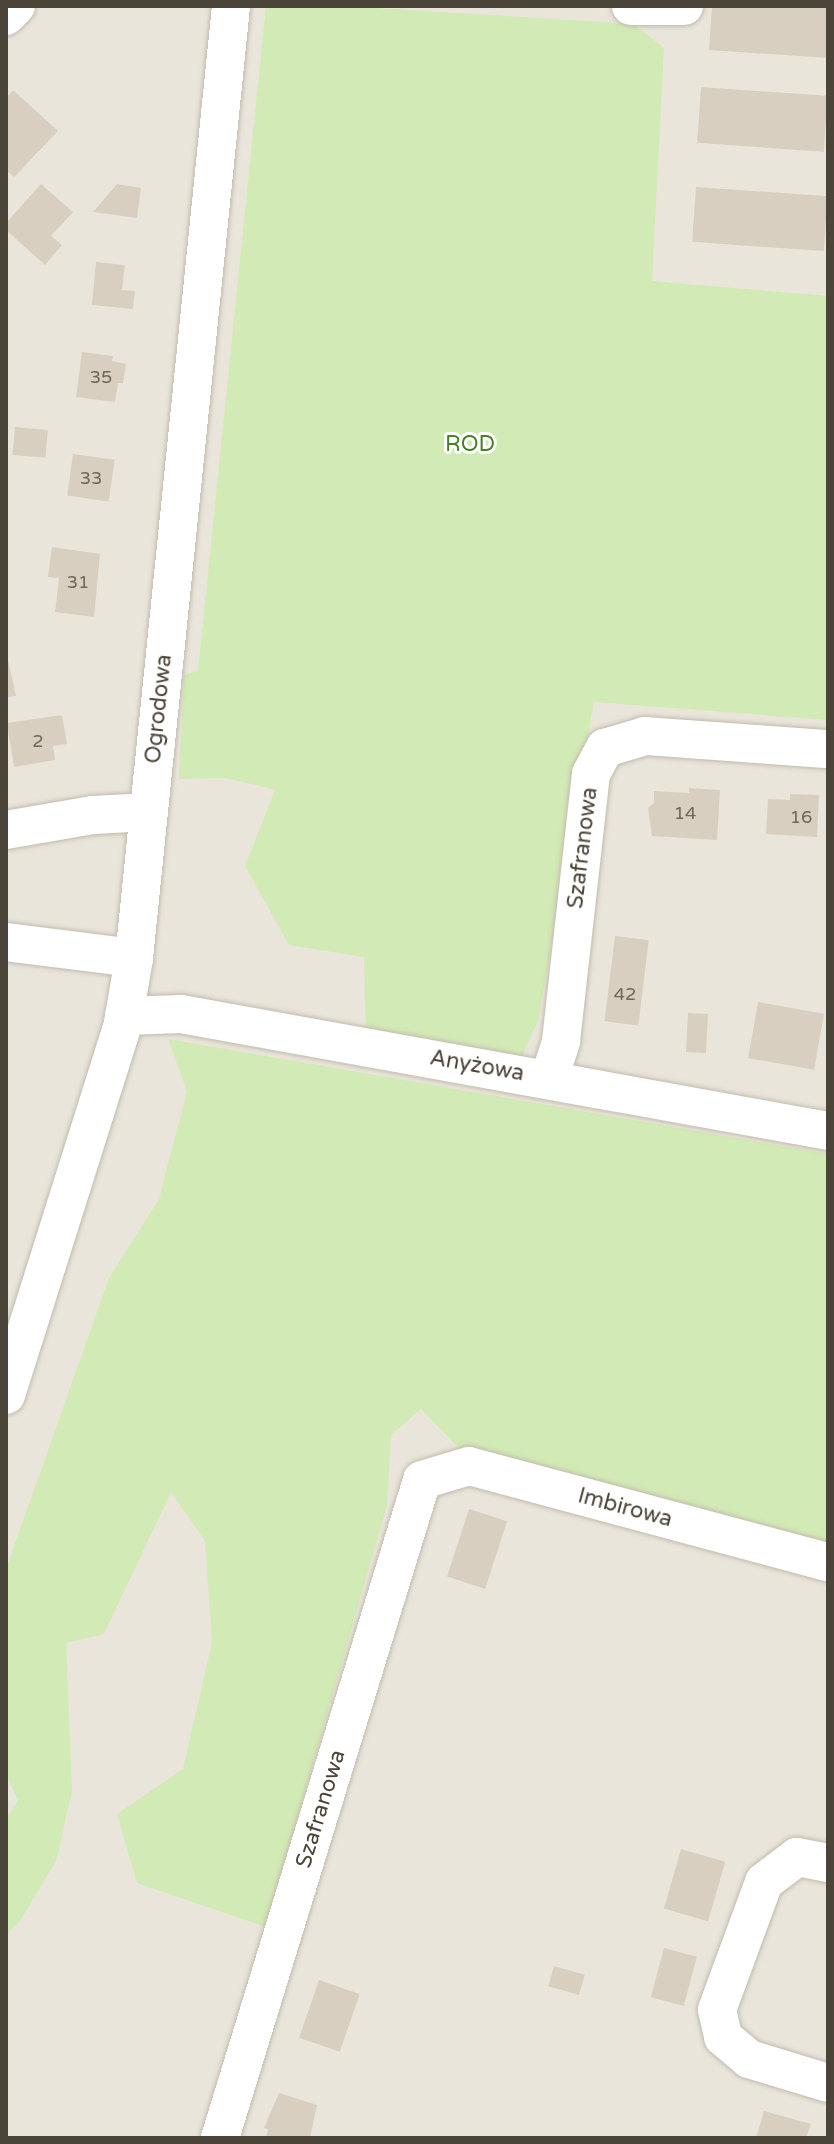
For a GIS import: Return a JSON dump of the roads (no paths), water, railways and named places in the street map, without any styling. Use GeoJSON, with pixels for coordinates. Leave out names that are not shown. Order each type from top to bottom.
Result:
{"type":"FeatureCollection","features":[{"type":"Feature","properties":{"kind":"street"},"geometry":{"type":"LineString","coordinates":[[6,16],[16,6]]}},
{"type":"Feature","properties":{"kind":"street","name":"Ogrodowa"},"geometry":{"type":"LineString","coordinates":[[6,1395],[124,1016],[134,958],[231,6]]}},
{"type":"Feature","properties":{"kind":"street"},"geometry":{"type":"LineString","coordinates":[[631,6],[684,6]]}},
{"type":"Feature","properties":{"kind":"street","name":"Szafranowa"},"geometry":{"type":"LineString","coordinates":[[549,1079],[561,1041],[591,774],[605,748],[645,736],[828,749]]}},
{"type":"Feature","properties":{"kind":"street"},"geometry":{"type":"LineString","coordinates":[[6,830],[93,815],[149,812]]}},
{"type":"Feature","properties":{"kind":"street"},"geometry":{"type":"LineString","coordinates":[[6,942],[134,958]]}},
{"type":"Feature","properties":{"kind":"street","name":"Anyżowa"},"geometry":{"type":"LineString","coordinates":[[124,1016],[181,1014],[828,1131]]}},
{"type":"Feature","properties":{"kind":"street","name":"Imbirowa"},"geometry":{"type":"LineString","coordinates":[[422,1480],[469,1466],[828,1562]]}},
{"type":"Feature","properties":{"kind":"street","name":"Szafranowa"},"geometry":{"type":"LineString","coordinates":[[220,2138],[422,1480]]}},
{"type":"Feature","properties":{"kind":"street"},"geometry":{"type":"LineString","coordinates":[[828,1863],[797,1857],[764,1882],[717,2010],[723,2037],[749,2059],[828,2083]]}},
{"type":"Feature","properties":{"kind":"park label","name":"ROD"},"geometry":{"type":"Point","coordinates":[470,445]}}]}
